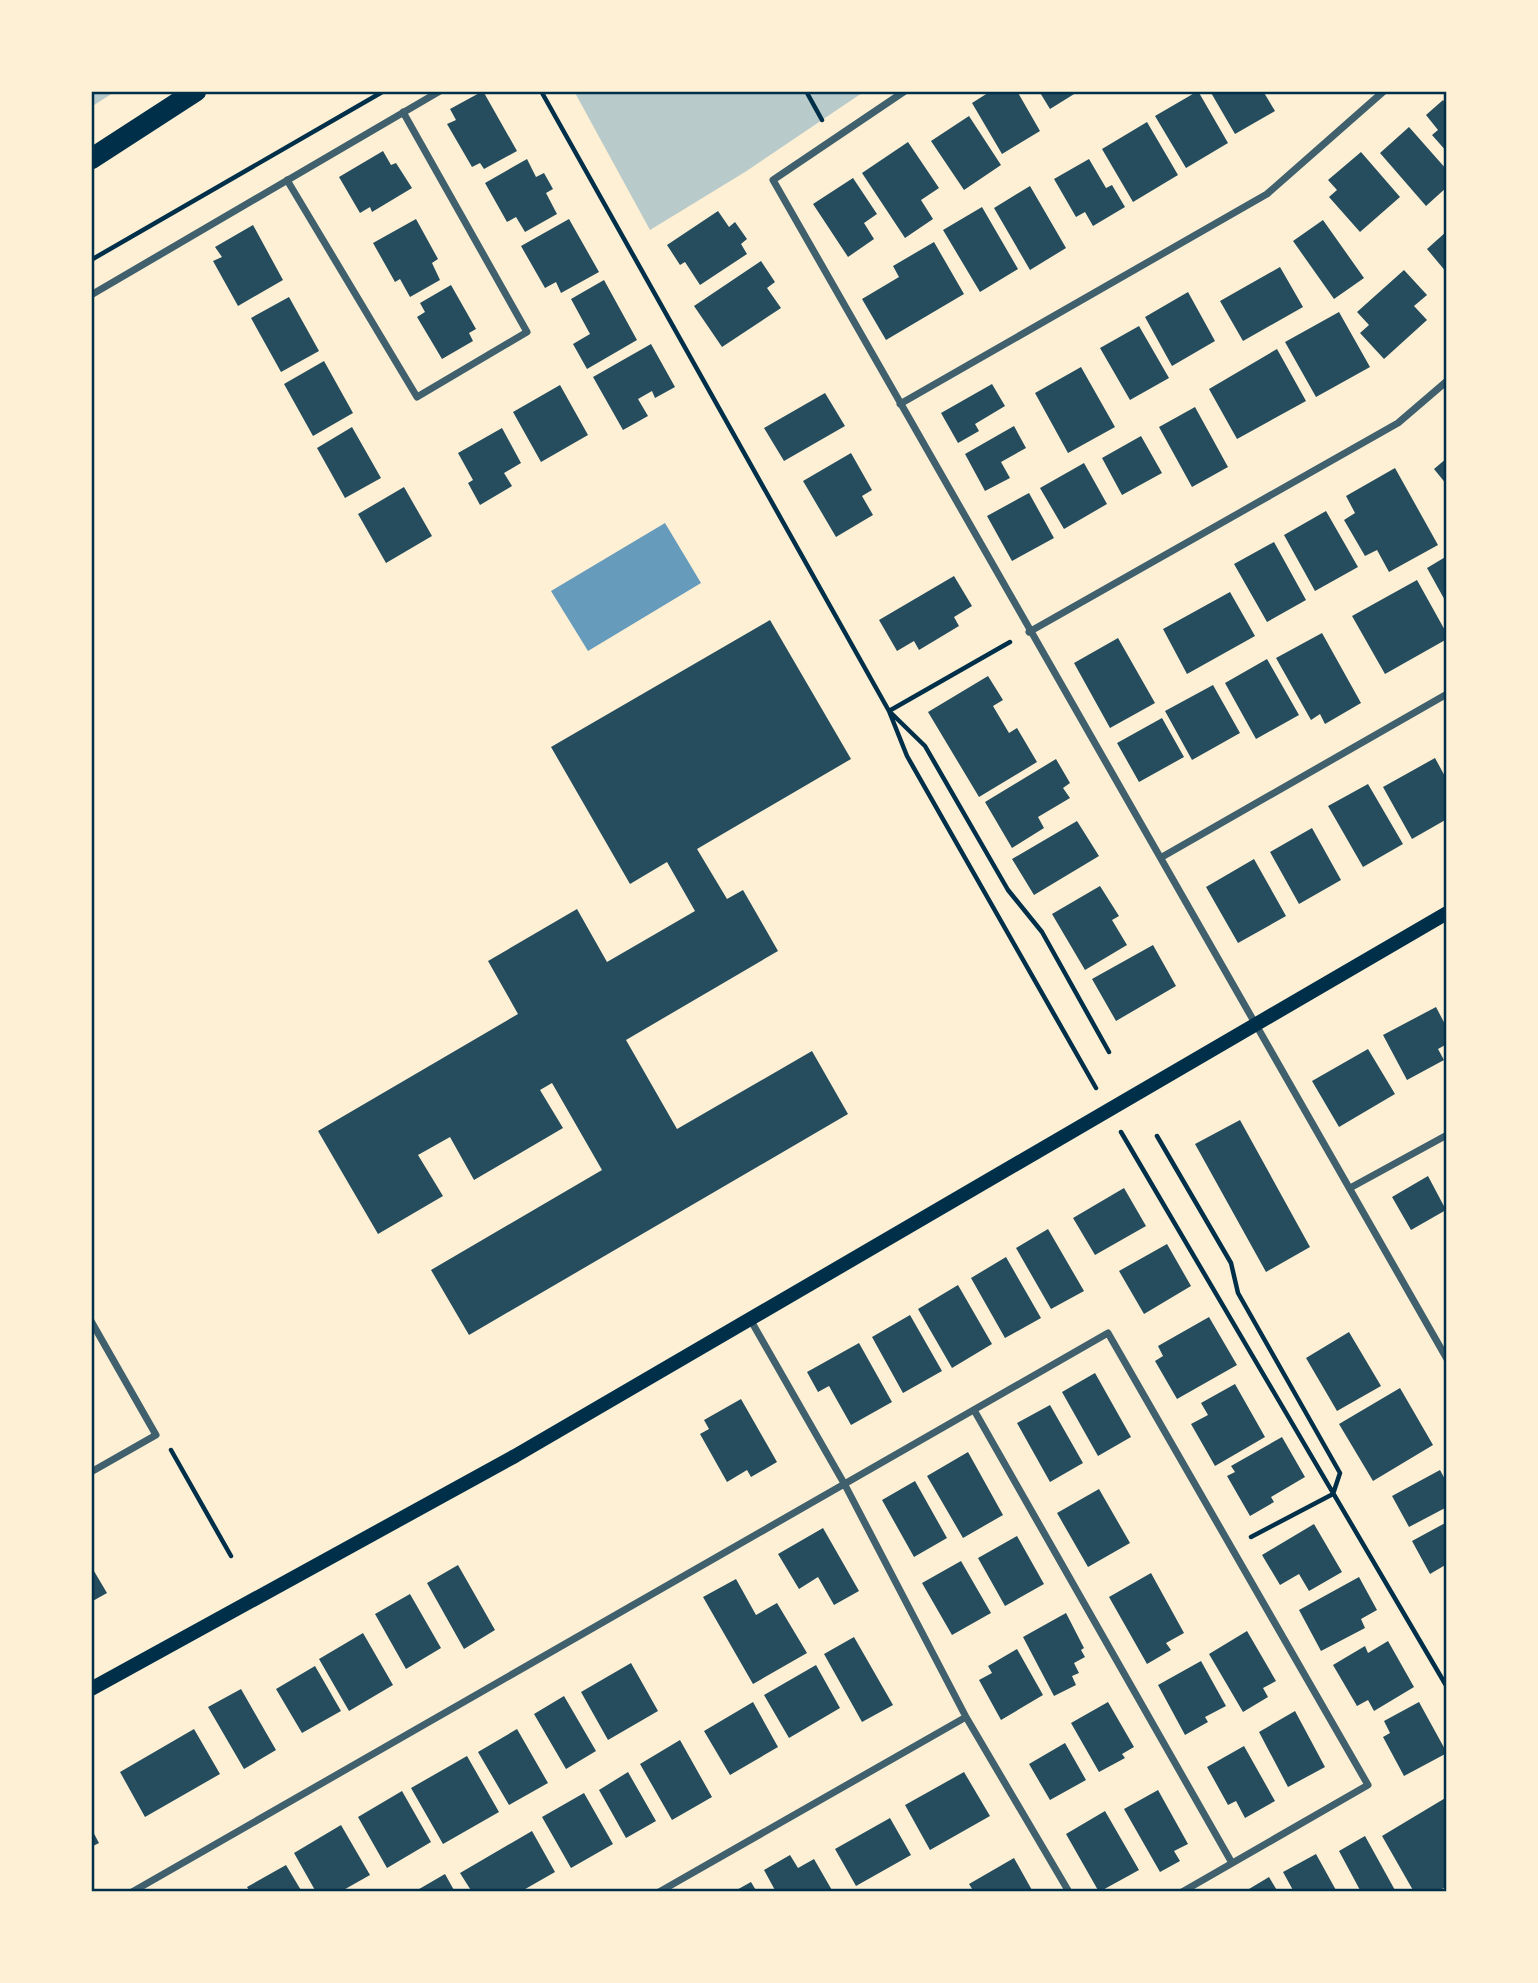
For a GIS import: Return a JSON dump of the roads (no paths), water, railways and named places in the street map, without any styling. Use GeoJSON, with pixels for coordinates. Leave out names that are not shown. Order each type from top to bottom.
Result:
{"type":"FeatureCollection","features":[{"type":"Feature","properties":{"kind":"highway"},"geometry":{"type":"LineString","coordinates":[[91,159],[196,91]]}},
{"type":"Feature","properties":{"kind":"main road"},"geometry":{"type":"LineString","coordinates":[[91,1689],[514,1456],[1447,913]]}},
{"type":"Feature","properties":{"kind":"street"},"geometry":{"type":"LineString","coordinates":[[91,295],[440,91]]}},
{"type":"Feature","properties":{"kind":"street"},"geometry":{"type":"LineString","coordinates":[[905,91],[773,180],[1447,1359]]}},
{"type":"Feature","properties":{"kind":"street"},"geometry":{"type":"LineString","coordinates":[[900,404],[1267,194],[1384,91]]}},
{"type":"Feature","properties":{"kind":"street"},"geometry":{"type":"LineString","coordinates":[[287,180],[416,397],[527,332],[402,112]]}},
{"type":"Feature","properties":{"kind":"street"},"geometry":{"type":"LineString","coordinates":[[1030,632],[1398,423],[1447,381]]}},
{"type":"Feature","properties":{"kind":"street"},"geometry":{"type":"LineString","coordinates":[[1162,857],[1447,694]]}},
{"type":"Feature","properties":{"kind":"street"},"geometry":{"type":"LineString","coordinates":[[1350,1188],[1447,1135]]}},
{"type":"Feature","properties":{"kind":"street"},"geometry":{"type":"LineString","coordinates":[[750,1320],[845,1485],[966,1717],[1069,1892]]}},
{"type":"Feature","properties":{"kind":"street"},"geometry":{"type":"LineString","coordinates":[[91,1321],[156,1435],[91,1472]]}},
{"type":"Feature","properties":{"kind":"street"},"geometry":{"type":"LineString","coordinates":[[132,1892],[1108,1333],[1368,1785],[1182,1892]]}},
{"type":"Feature","properties":{"kind":"street"},"geometry":{"type":"LineString","coordinates":[[975,1410],[1232,1863]]}},
{"type":"Feature","properties":{"kind":"street"},"geometry":{"type":"LineString","coordinates":[[659,1892],[966,1717]]}},
{"type":"Feature","properties":{"kind":"water"},"geometry":{"type":"Polygon","coordinates":[[[665,523],[701,583],[588,651],[551,591],[665,523]]]}}]}
